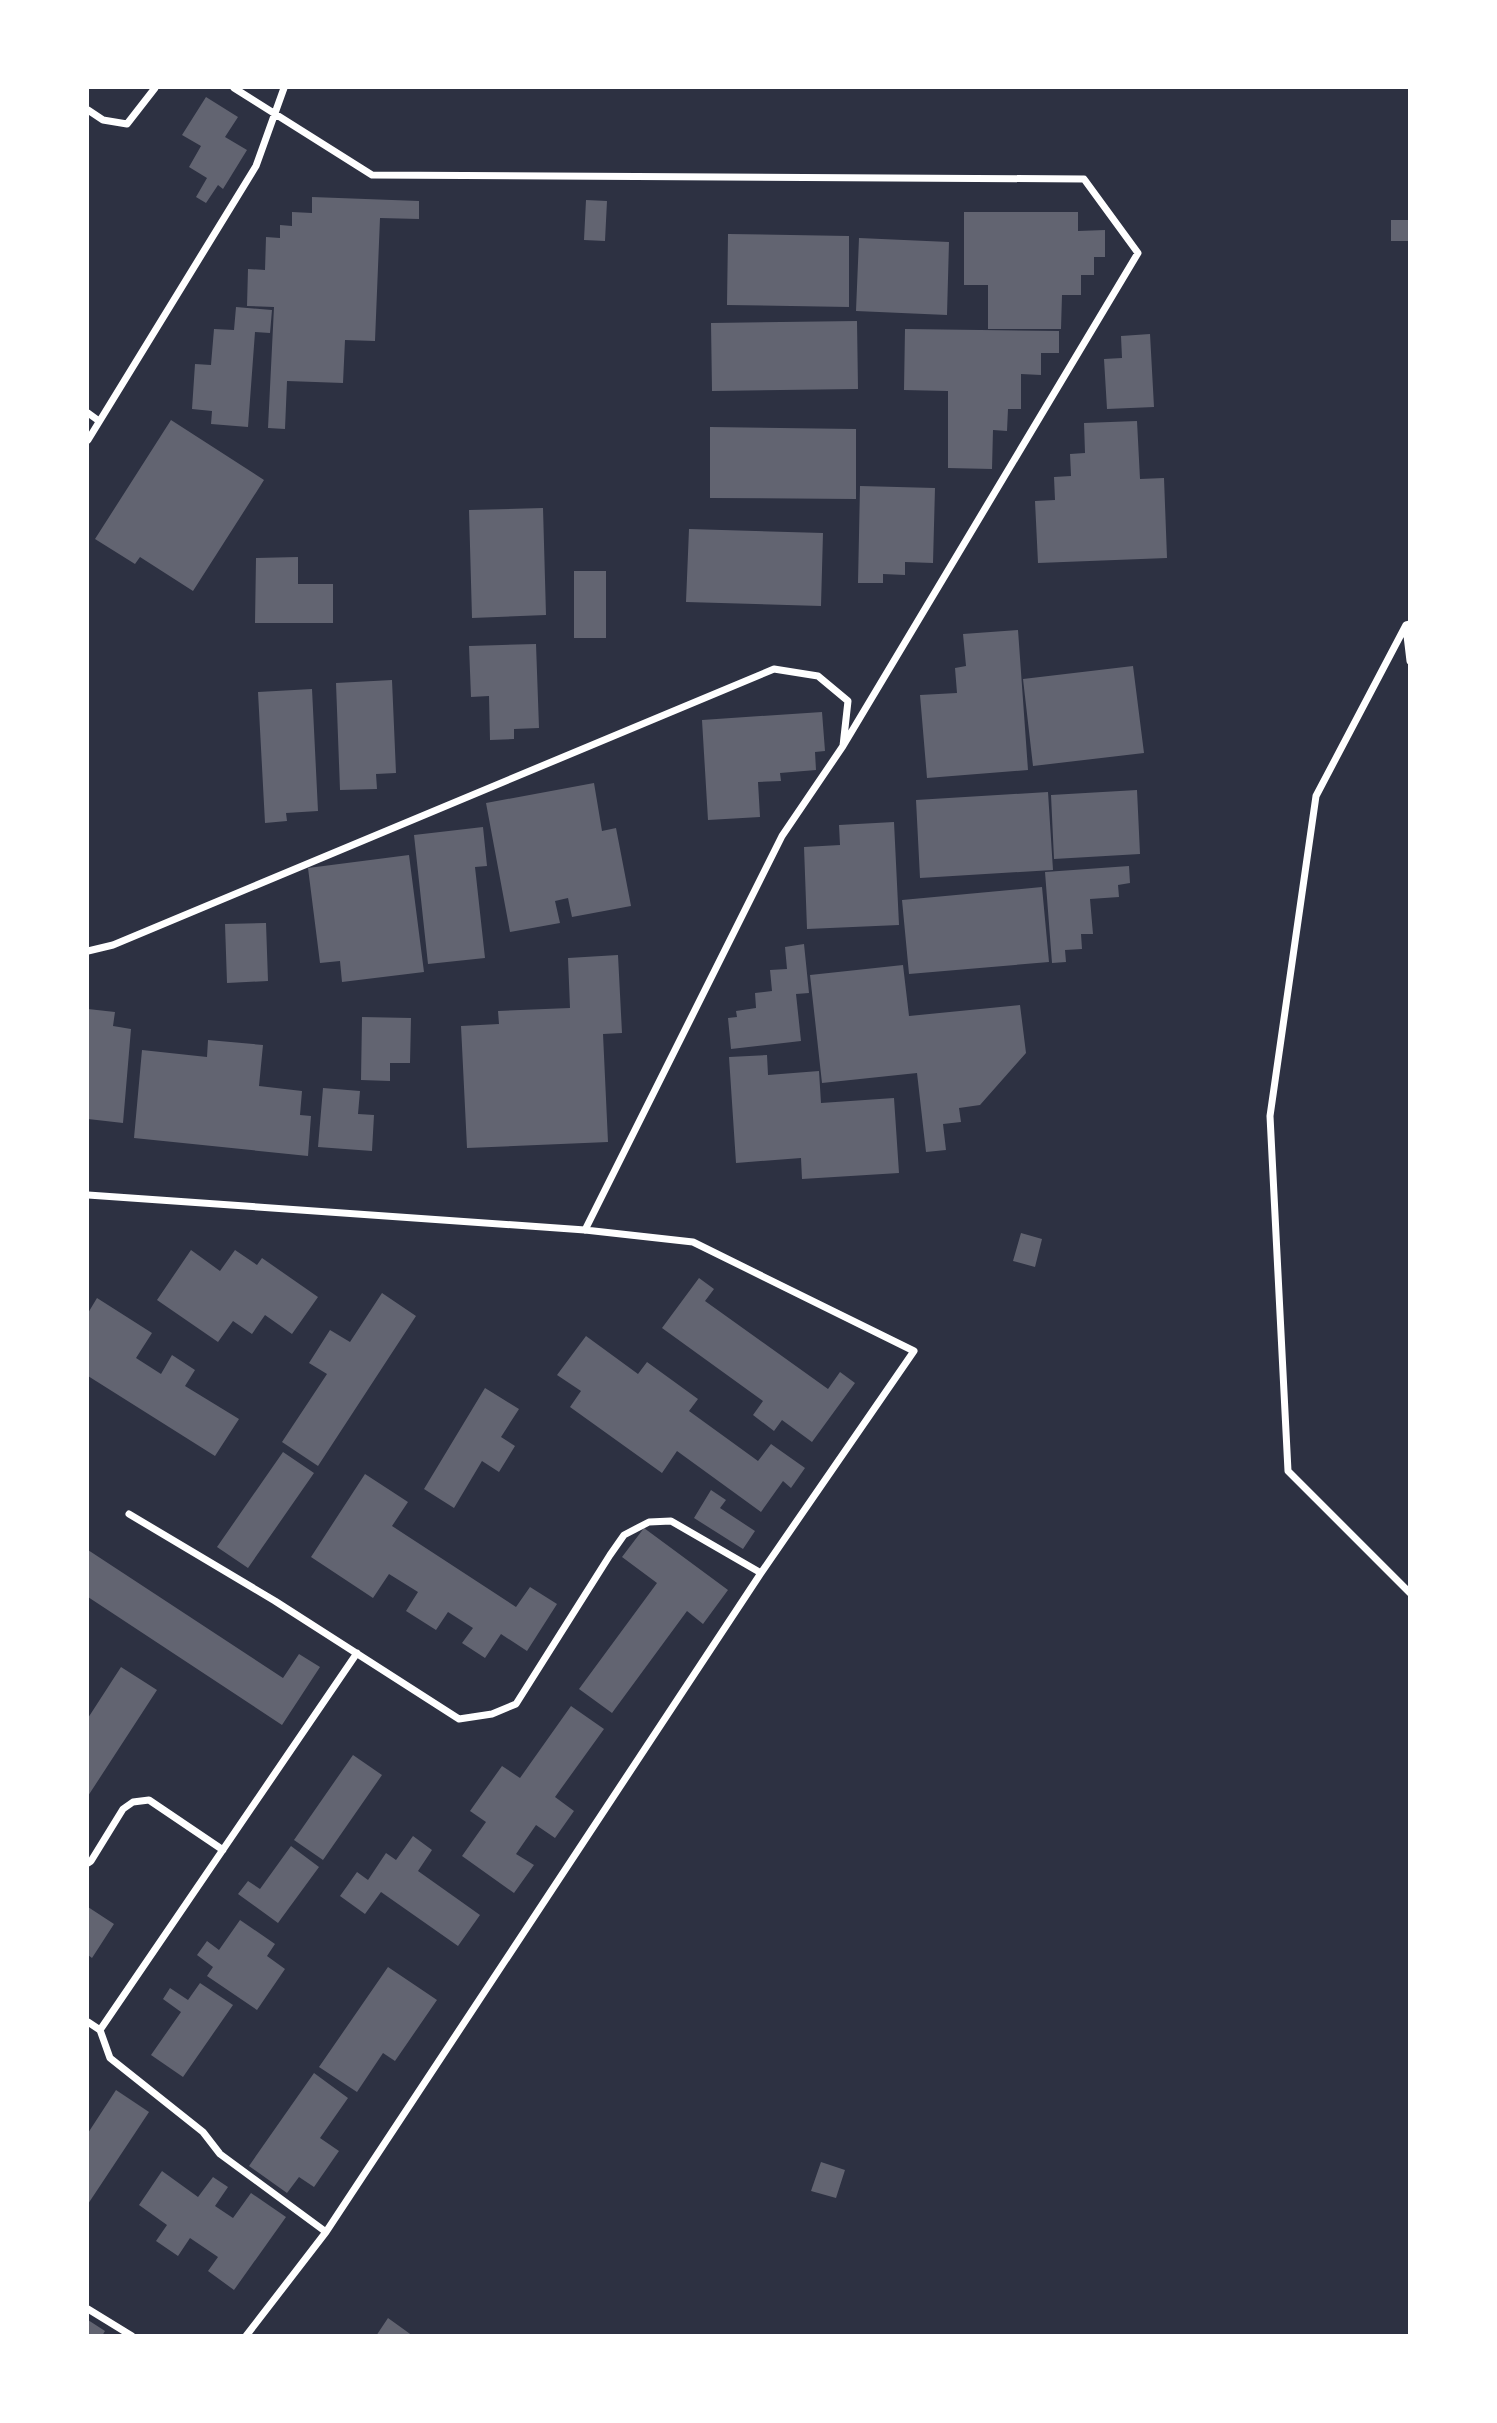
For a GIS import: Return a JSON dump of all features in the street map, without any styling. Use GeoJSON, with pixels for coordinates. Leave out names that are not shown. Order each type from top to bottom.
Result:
{"type":"FeatureCollection","features":[{"type":"Feature","properties":{"kind":"street"},"geometry":{"type":"LineString","coordinates":[[88,110],[103,120],[127,124],[155,88]]}},
{"type":"Feature","properties":{"kind":"street"},"geometry":{"type":"LineString","coordinates":[[234,88],[372,175],[1084,179],[1138,253],[843,746],[782,836],[585,1230]]}},
{"type":"Feature","properties":{"kind":"street"},"geometry":{"type":"LineString","coordinates":[[88,440],[256,166],[284,88]]}},
{"type":"Feature","properties":{"kind":"street"},"geometry":{"type":"LineString","coordinates":[[88,414],[99,421]]}},
{"type":"Feature","properties":{"kind":"street"},"geometry":{"type":"LineString","coordinates":[[1408,624],[1409,661]]}},
{"type":"Feature","properties":{"kind":"street"},"geometry":{"type":"LineString","coordinates":[[1408,624],[1316,796],[1270,1116],[1288,1471],[1409,1593]]}},
{"type":"Feature","properties":{"kind":"street"},"geometry":{"type":"LineString","coordinates":[[88,951],[113,945],[774,669],[818,676],[848,701],[843,746]]}},
{"type":"Feature","properties":{"kind":"street"},"geometry":{"type":"LineString","coordinates":[[88,1195],[585,1230],[693,1242],[914,1351],[761,1573],[326,2232],[246,2336]]}},
{"type":"Feature","properties":{"kind":"street"},"geometry":{"type":"LineString","coordinates":[[129,1514],[358,1653],[459,1719],[492,1714],[516,1704],[624,1535],[649,1522],[671,1521],[761,1573]]}},
{"type":"Feature","properties":{"kind":"street"},"geometry":{"type":"LineString","coordinates":[[100,2030],[358,1653]]}},
{"type":"Feature","properties":{"kind":"street"},"geometry":{"type":"LineString","coordinates":[[88,1863],[123,1810],[133,1802],[149,1800],[223,1850]]}},
{"type":"Feature","properties":{"kind":"street"},"geometry":{"type":"LineString","coordinates":[[88,2022],[100,2030],[110,2058],[203,2132],[220,2154],[326,2232]]}},
{"type":"Feature","properties":{"kind":"street"},"geometry":{"type":"LineString","coordinates":[[88,2309],[132,2336]]}},
{"type":"Feature","properties":{"kind":"building"},"geometry":{"type":"Polygon","coordinates":[[[206,97],[238,117],[225,137],[247,150],[223,189],[218,185],[206,203],[196,197],[207,178],[189,167],[201,146],[182,135],[206,97]]]}},
{"type":"Feature","properties":{"kind":"building"},"geometry":{"type":"Polygon","coordinates":[[[312,197],[419,201],[419,219],[380,218],[375,341],[345,340],[343,383],[287,381],[285,429],[268,428],[274,307],[247,306],[248,269],[265,270],[266,237],[280,238],[280,225],[292,226],[292,212],[312,213],[312,197]]]}},
{"type":"Feature","properties":{"kind":"building"},"geometry":{"type":"Polygon","coordinates":[[[586,200],[607,201],[605,241],[584,240],[586,200]]]}},
{"type":"Feature","properties":{"kind":"building"},"geometry":{"type":"Polygon","coordinates":[[[964,212],[1078,212],[1078,231],[1105,230],[1105,257],[1094,257],[1094,275],[1081,275],[1081,295],[1062,295],[1061,329],[988,329],[988,285],[964,285],[964,212]]]}},
{"type":"Feature","properties":{"kind":"building"},"geometry":{"type":"Polygon","coordinates":[[[1391,220],[1410,220],[1410,241],[1391,241],[1391,220]]]}},
{"type":"Feature","properties":{"kind":"building"},"geometry":{"type":"Polygon","coordinates":[[[728,234],[849,236],[849,307],[727,305],[728,234]]]}},
{"type":"Feature","properties":{"kind":"building"},"geometry":{"type":"Polygon","coordinates":[[[859,238],[949,242],[947,315],[856,311],[859,238]]]}},
{"type":"Feature","properties":{"kind":"building"},"geometry":{"type":"Polygon","coordinates":[[[236,307],[272,310],[270,333],[255,332],[248,427],[211,424],[212,411],[192,409],[195,364],[211,365],[214,329],[234,330],[236,307]]]}},
{"type":"Feature","properties":{"kind":"building"},"geometry":{"type":"Polygon","coordinates":[[[857,321],[858,389],[712,391],[711,323],[857,321]]]}},
{"type":"Feature","properties":{"kind":"building"},"geometry":{"type":"Polygon","coordinates":[[[905,329],[1059,331],[1059,353],[1041,353],[1041,375],[1021,374],[1021,409],[1008,409],[1007,431],[993,430],[992,469],[948,468],[948,391],[904,390],[905,329]]]}},
{"type":"Feature","properties":{"kind":"building"},"geometry":{"type":"Polygon","coordinates":[[[1150,334],[1154,407],[1107,409],[1104,359],[1122,358],[1121,336],[1150,334]]]}},
{"type":"Feature","properties":{"kind":"building"},"geometry":{"type":"Polygon","coordinates":[[[171,420],[264,480],[193,591],[140,557],[135,564],[95,539],[171,420]]]}},
{"type":"Feature","properties":{"kind":"building"},"geometry":{"type":"Polygon","coordinates":[[[1137,421],[1140,479],[1164,478],[1167,558],[1038,563],[1035,501],[1055,500],[1054,477],[1071,476],[1070,454],[1085,453],[1084,423],[1137,421]]]}},
{"type":"Feature","properties":{"kind":"building"},"geometry":{"type":"Polygon","coordinates":[[[710,427],[856,429],[856,499],[710,498],[710,427]]]}},
{"type":"Feature","properties":{"kind":"building"},"geometry":{"type":"Polygon","coordinates":[[[860,486],[935,488],[933,563],[905,562],[905,575],[883,574],[883,583],[858,583],[860,486]]]}},
{"type":"Feature","properties":{"kind":"building"},"geometry":{"type":"Polygon","coordinates":[[[543,508],[546,615],[472,618],[469,510],[543,508]]]}},
{"type":"Feature","properties":{"kind":"building"},"geometry":{"type":"Polygon","coordinates":[[[689,529],[823,533],[821,606],[686,602],[689,529]]]}},
{"type":"Feature","properties":{"kind":"building"},"geometry":{"type":"Polygon","coordinates":[[[298,557],[298,584],[333,584],[333,623],[255,623],[256,558],[298,557]]]}},
{"type":"Feature","properties":{"kind":"building"},"geometry":{"type":"Polygon","coordinates":[[[574,571],[606,571],[606,638],[574,638],[574,571]]]}},
{"type":"Feature","properties":{"kind":"building"},"geometry":{"type":"Polygon","coordinates":[[[1018,630],[1028,770],[927,778],[920,695],[957,693],[955,668],[966,666],[963,634],[1018,630]]]}},
{"type":"Feature","properties":{"kind":"building"},"geometry":{"type":"Polygon","coordinates":[[[536,644],[539,728],[514,729],[514,739],[490,740],[489,696],[471,697],[469,646],[536,644]]]}},
{"type":"Feature","properties":{"kind":"building"},"geometry":{"type":"Polygon","coordinates":[[[1133,666],[1144,753],[1033,766],[1023,679],[1133,666]]]}},
{"type":"Feature","properties":{"kind":"building"},"geometry":{"type":"Polygon","coordinates":[[[392,680],[396,773],[376,774],[377,789],[340,790],[336,683],[392,680]]]}},
{"type":"Feature","properties":{"kind":"building"},"geometry":{"type":"Polygon","coordinates":[[[312,689],[318,811],[286,813],[287,821],[265,823],[258,692],[312,689]]]}},
{"type":"Feature","properties":{"kind":"building"},"geometry":{"type":"Polygon","coordinates":[[[822,712],[825,751],[815,752],[816,770],[780,773],[781,781],[758,782],[760,817],[708,820],[702,720],[822,712]]]}},
{"type":"Feature","properties":{"kind":"building"},"geometry":{"type":"Polygon","coordinates":[[[594,783],[602,831],[616,828],[631,906],[572,917],[568,898],[555,901],[560,923],[510,932],[486,803],[594,783]]]}},
{"type":"Feature","properties":{"kind":"building"},"geometry":{"type":"Polygon","coordinates":[[[1137,790],[1140,854],[1054,859],[1051,795],[1137,790]]]}},
{"type":"Feature","properties":{"kind":"building"},"geometry":{"type":"Polygon","coordinates":[[[1048,792],[1053,870],[920,878],[916,800],[1048,792]]]}},
{"type":"Feature","properties":{"kind":"building"},"geometry":{"type":"Polygon","coordinates":[[[894,822],[899,925],[807,929],[804,847],[840,845],[839,825],[894,822]]]}},
{"type":"Feature","properties":{"kind":"building"},"geometry":{"type":"Polygon","coordinates":[[[483,827],[487,866],[475,867],[485,958],[428,964],[414,835],[483,827]]]}},
{"type":"Feature","properties":{"kind":"building"},"geometry":{"type":"Polygon","coordinates":[[[409,855],[424,972],[342,982],[340,961],[320,963],[308,868],[409,855]]]}},
{"type":"Feature","properties":{"kind":"building"},"geometry":{"type":"Polygon","coordinates":[[[1129,866],[1130,883],[1118,885],[1119,897],[1090,899],[1093,934],[1081,934],[1082,949],[1065,950],[1066,962],[1052,963],[1045,872],[1129,866]]]}},
{"type":"Feature","properties":{"kind":"building"},"geometry":{"type":"Polygon","coordinates":[[[1042,887],[1049,962],[909,974],[902,900],[1042,887]]]}},
{"type":"Feature","properties":{"kind":"building"},"geometry":{"type":"Polygon","coordinates":[[[266,923],[268,981],[227,983],[225,924],[266,923]]]}},
{"type":"Feature","properties":{"kind":"building"},"geometry":{"type":"Polygon","coordinates":[[[804,944],[809,993],[796,994],[801,1041],[731,1049],[728,1018],[737,1017],[736,1011],[756,1008],[755,993],[772,991],[770,970],[787,969],[785,947],[804,944]]]}},
{"type":"Feature","properties":{"kind":"building"},"geometry":{"type":"Polygon","coordinates":[[[618,955],[622,1033],[603,1034],[608,1142],[467,1148],[461,1026],[499,1024],[498,1011],[570,1008],[568,958],[618,955]]]}},
{"type":"Feature","properties":{"kind":"building"},"geometry":{"type":"Polygon","coordinates":[[[903,965],[909,1016],[1020,1005],[1026,1053],[980,1105],[959,1108],[961,1122],[943,1124],[946,1150],[926,1152],[917,1073],[822,1083],[810,975],[903,965]]]}},
{"type":"Feature","properties":{"kind":"building"},"geometry":{"type":"Polygon","coordinates":[[[88,1009],[115,1012],[113,1026],[131,1029],[123,1123],[88,1119],[88,1009]]]}},
{"type":"Feature","properties":{"kind":"building"},"geometry":{"type":"Polygon","coordinates":[[[362,1017],[411,1018],[410,1063],[390,1063],[390,1081],[361,1080],[362,1017]]]}},
{"type":"Feature","properties":{"kind":"building"},"geometry":{"type":"Polygon","coordinates":[[[208,1040],[263,1045],[259,1086],[302,1091],[300,1115],[311,1116],[308,1156],[134,1138],[142,1050],[207,1057],[208,1040]]]}},
{"type":"Feature","properties":{"kind":"building"},"geometry":{"type":"Polygon","coordinates":[[[767,1055],[768,1075],[819,1071],[821,1103],[894,1098],[899,1173],[802,1179],[801,1158],[736,1163],[729,1057],[767,1055]]]}},
{"type":"Feature","properties":{"kind":"building"},"geometry":{"type":"Polygon","coordinates":[[[323,1088],[360,1091],[358,1114],[374,1115],[372,1151],[318,1147],[323,1088]]]}},
{"type":"Feature","properties":{"kind":"building"},"geometry":{"type":"Polygon","coordinates":[[[1021,1233],[1042,1239],[1035,1267],[1013,1261],[1021,1233]]]}},
{"type":"Feature","properties":{"kind":"building"},"geometry":{"type":"Polygon","coordinates":[[[191,1250],[220,1271],[235,1250],[257,1265],[262,1258],[318,1297],[292,1334],[265,1315],[252,1334],[233,1321],[218,1342],[157,1300],[191,1250]]]}},
{"type":"Feature","properties":{"kind":"building"},"geometry":{"type":"Polygon","coordinates":[[[699,1278],[714,1289],[705,1301],[828,1389],[840,1372],[855,1383],[812,1442],[782,1420],[774,1431],[753,1415],[763,1401],[662,1328],[699,1278]]]}},
{"type":"Feature","properties":{"kind":"building"},"geometry":{"type":"Polygon","coordinates":[[[382,1293],[416,1316],[318,1466],[282,1442],[327,1374],[309,1363],[330,1330],[350,1342],[382,1293]]]}},
{"type":"Feature","properties":{"kind":"building"},"geometry":{"type":"Polygon","coordinates":[[[97,1298],[152,1333],[136,1358],[161,1374],[172,1355],[195,1370],[185,1386],[239,1419],[215,1456],[88,1376],[88,1313],[97,1298]]]}},
{"type":"Feature","properties":{"kind":"building"},"geometry":{"type":"Polygon","coordinates":[[[586,1336],[638,1374],[647,1362],[698,1399],[689,1411],[758,1461],[771,1444],[805,1468],[791,1488],[783,1481],[761,1512],[677,1451],[662,1473],[570,1407],[581,1391],[557,1375],[586,1336]]]}},
{"type":"Feature","properties":{"kind":"building"},"geometry":{"type":"Polygon","coordinates":[[[485,1388],[519,1409],[501,1437],[515,1446],[499,1472],[482,1461],[454,1508],[424,1489],[485,1388]]]}},
{"type":"Feature","properties":{"kind":"building"},"geometry":{"type":"Polygon","coordinates":[[[283,1452],[314,1473],[248,1568],[217,1547],[283,1452]]]}},
{"type":"Feature","properties":{"kind":"building"},"geometry":{"type":"Polygon","coordinates":[[[365,1474],[408,1502],[392,1526],[516,1607],[530,1587],[557,1604],[527,1651],[501,1634],[485,1658],[462,1643],[473,1628],[448,1612],[436,1630],[406,1611],[418,1592],[389,1574],[373,1598],[311,1557],[365,1474]]]}},
{"type":"Feature","properties":{"kind":"building"},"geometry":{"type":"Polygon","coordinates":[[[711,1490],[726,1500],[720,1508],[755,1531],[743,1549],[694,1518],[711,1490]]]}},
{"type":"Feature","properties":{"kind":"building"},"geometry":{"type":"Polygon","coordinates":[[[644,1528],[728,1590],[703,1624],[687,1611],[612,1713],[579,1689],[657,1583],[622,1557],[644,1528]]]}},
{"type":"Feature","properties":{"kind":"building"},"geometry":{"type":"Polygon","coordinates":[[[88,1550],[283,1678],[299,1654],[320,1667],[282,1725],[88,1597],[88,1550]]]}},
{"type":"Feature","properties":{"kind":"building"},"geometry":{"type":"Polygon","coordinates":[[[121,1667],[157,1690],[88,1796],[88,1718],[121,1667]]]}},
{"type":"Feature","properties":{"kind":"building"},"geometry":{"type":"Polygon","coordinates":[[[571,1706],[604,1729],[555,1797],[574,1811],[555,1838],[536,1825],[516,1854],[534,1865],[514,1893],[462,1856],[486,1822],[470,1811],[502,1766],[520,1778],[571,1706]]]}},
{"type":"Feature","properties":{"kind":"building"},"geometry":{"type":"Polygon","coordinates":[[[353,1755],[382,1775],[323,1860],[294,1840],[353,1755]]]}},
{"type":"Feature","properties":{"kind":"building"},"geometry":{"type":"Polygon","coordinates":[[[413,1836],[432,1850],[418,1871],[480,1915],[458,1946],[381,1892],[365,1914],[340,1896],[357,1872],[368,1880],[386,1853],[396,1860],[413,1836]]]}},
{"type":"Feature","properties":{"kind":"building"},"geometry":{"type":"Polygon","coordinates":[[[291,1846],[319,1867],[278,1923],[238,1894],[248,1881],[260,1889],[291,1846]]]}},
{"type":"Feature","properties":{"kind":"building"},"geometry":{"type":"Polygon","coordinates":[[[88,1907],[114,1924],[92,1958],[88,1955],[88,1907]]]}},
{"type":"Feature","properties":{"kind":"building"},"geometry":{"type":"Polygon","coordinates":[[[240,1920],[275,1944],[267,1956],[285,1969],[257,2010],[207,1976],[213,1967],[197,1955],[207,1941],[219,1950],[240,1920]]]}},
{"type":"Feature","properties":{"kind":"building"},"geometry":{"type":"Polygon","coordinates":[[[388,1967],[437,2000],[395,2061],[383,2053],[357,2092],[319,2067],[388,1967]]]}},
{"type":"Feature","properties":{"kind":"building"},"geometry":{"type":"Polygon","coordinates":[[[200,1983],[233,2005],[183,2077],[151,2055],[181,2012],[163,1999],[170,1988],[188,2000],[200,1983]]]}},
{"type":"Feature","properties":{"kind":"building"},"geometry":{"type":"Polygon","coordinates":[[[314,2073],[348,2098],[320,2138],[339,2151],[314,2187],[299,2177],[287,2193],[249,2166],[314,2073]]]}},
{"type":"Feature","properties":{"kind":"building"},"geometry":{"type":"Polygon","coordinates":[[[116,2090],[149,2112],[88,2204],[88,2133],[116,2090]]]}},
{"type":"Feature","properties":{"kind":"building"},"geometry":{"type":"Polygon","coordinates":[[[821,2162],[845,2170],[836,2198],[811,2191],[821,2162]]]}},
{"type":"Feature","properties":{"kind":"building"},"geometry":{"type":"Polygon","coordinates":[[[162,2171],[198,2197],[213,2177],[228,2187],[215,2206],[233,2218],[251,2193],[286,2217],[234,2290],[208,2271],[218,2257],[190,2238],[178,2256],[156,2241],[167,2225],[139,2205],[162,2171]]]}},
{"type":"Feature","properties":{"kind":"building"},"geometry":{"type":"Polygon","coordinates":[[[388,2318],[413,2336],[376,2336],[388,2318]]]}},
{"type":"Feature","properties":{"kind":"building"},"geometry":{"type":"Polygon","coordinates":[[[88,2320],[105,2331],[102,2336],[88,2336],[88,2320]]]}}]}
